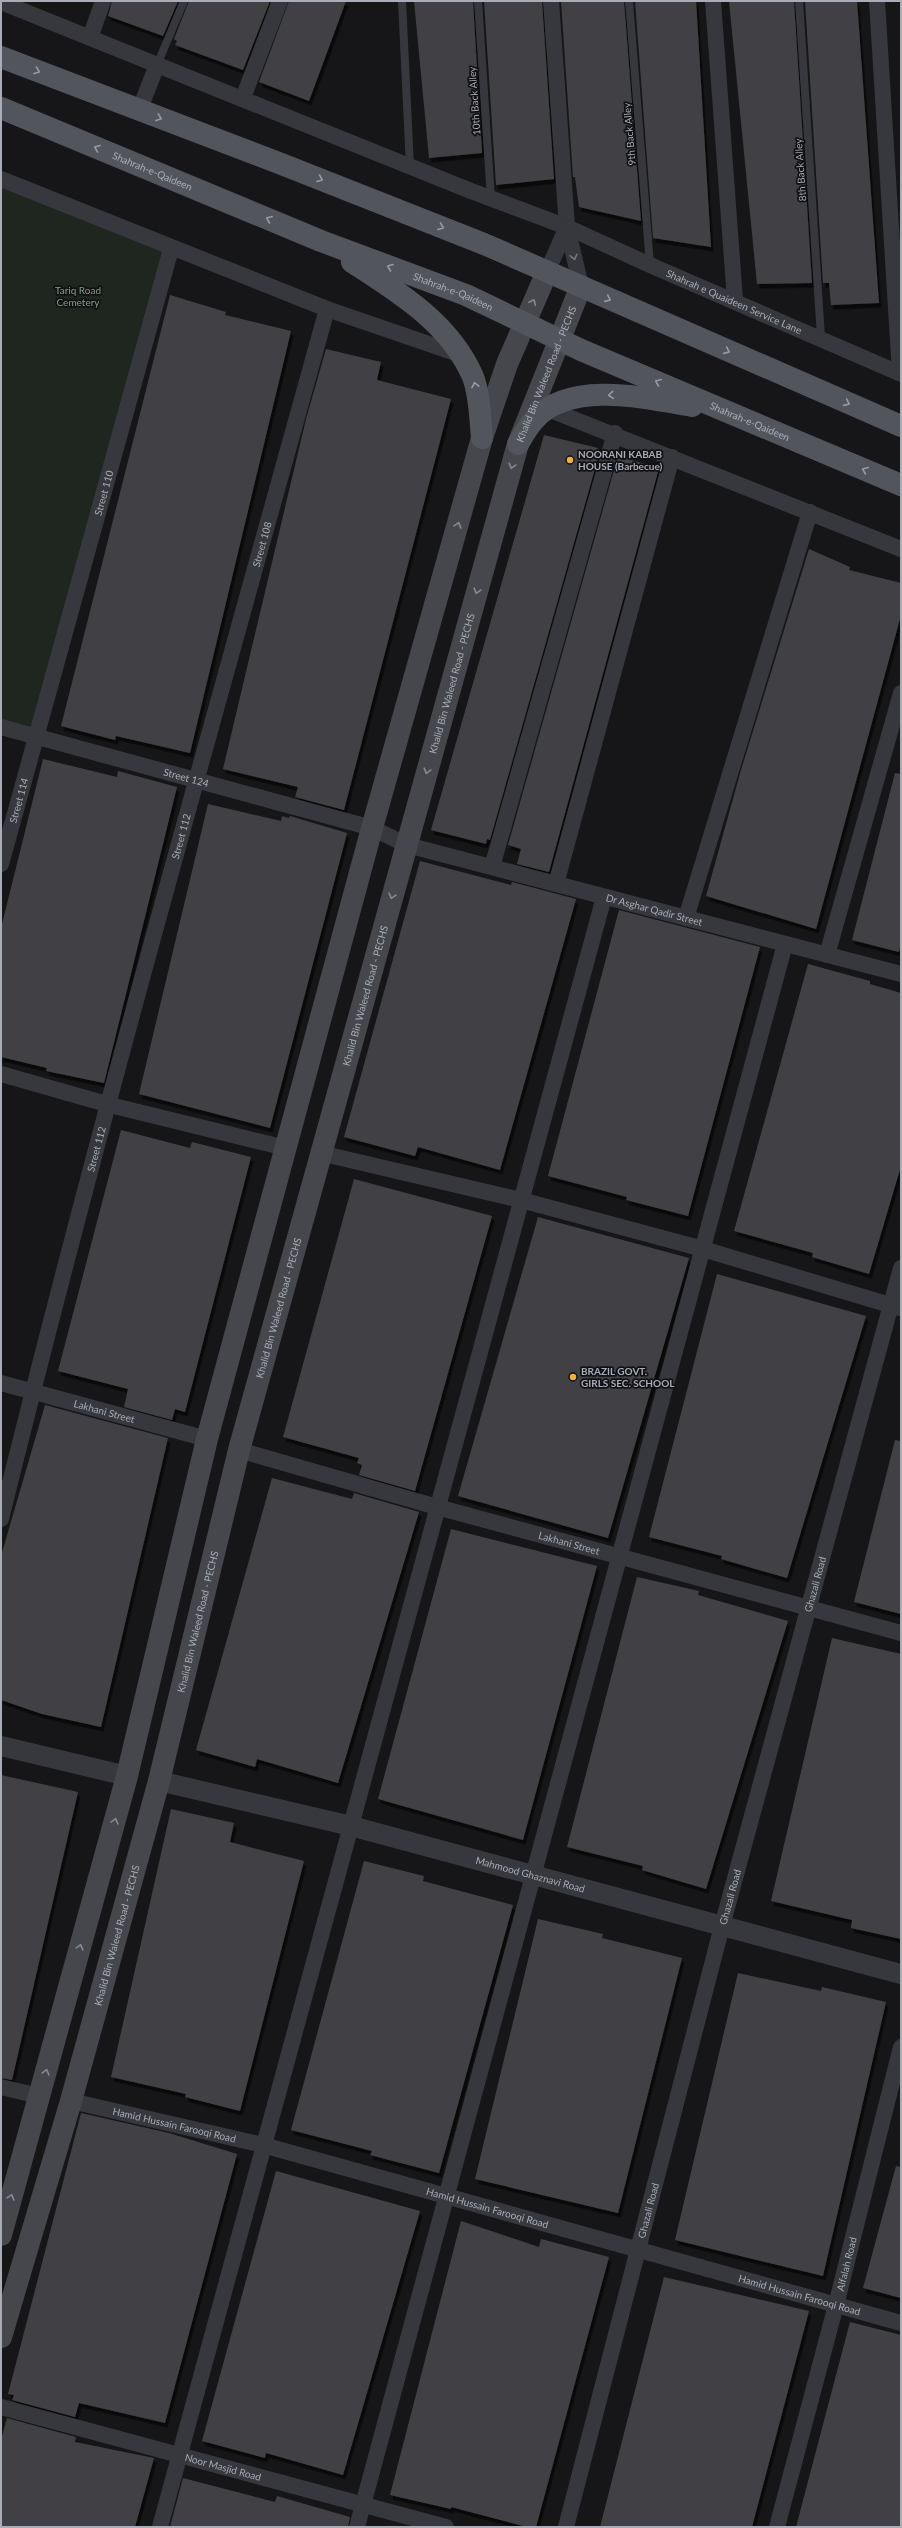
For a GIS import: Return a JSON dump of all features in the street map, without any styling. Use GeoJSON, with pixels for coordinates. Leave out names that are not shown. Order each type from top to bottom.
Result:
{"type":"FeatureCollection","features":[{"type":"Feature","properties":{"kind":"main road"},"geometry":{"type":"LineString","coordinates":[[1,57],[291,168],[547,272],[901,426]]}},
{"type":"Feature","properties":{"kind":"main road","name":"Shahrah-e-Qaideen"},"geometry":{"type":"LineString","coordinates":[[1,108],[321,241],[466,295],[558,340],[901,485]]}},
{"type":"Feature","properties":{"kind":"main road"},"geometry":{"type":"LineString","coordinates":[[321,241],[424,312],[444,332],[461,355],[473,378],[482,438]]}},
{"type":"Feature","properties":{"kind":"main road"},"geometry":{"type":"LineString","coordinates":[[1,2235],[127,1776],[206,1439],[372,828],[482,438],[523,324],[547,272]]}},
{"type":"Feature","properties":{"kind":"main road","name":"Khalid Bin Waleed Road - PECHS"},"geometry":{"type":"LineString","coordinates":[[1,2337],[71,2101],[159,1781],[239,1450],[320,1153],[518,444],[558,340],[581,286]]}},
{"type":"Feature","properties":{"kind":"main road"},"geometry":{"type":"LineString","coordinates":[[518,444],[535,419],[548,408],[568,400],[625,394],[701,408],[810,446]]}},
{"type":"Feature","properties":{"kind":"street"},"geometry":{"type":"LineString","coordinates":[[90,38],[104,1]]}},
{"type":"Feature","properties":{"kind":"street"},"geometry":{"type":"LineString","coordinates":[[243,98],[280,1]]}},
{"type":"Feature","properties":{"kind":"street"},"geometry":{"type":"LineString","coordinates":[[551,1],[567,227],[581,286]]}},
{"type":"Feature","properties":{"kind":"street"},"geometry":{"type":"LineString","coordinates":[[713,1],[735,300]]}},
{"type":"Feature","properties":{"kind":"street"},"geometry":{"type":"LineString","coordinates":[[877,1],[897,253],[901,374]]}},
{"type":"Feature","properties":{"kind":"street","name":"Shahrah e Quaideen Service Lane"},"geometry":{"type":"LineString","coordinates":[[1,2],[243,98],[410,167],[567,227],[650,265],[821,337],[901,374]]}},
{"type":"Feature","properties":{"kind":"street"},"geometry":{"type":"LineString","coordinates":[[139,111],[157,65]]}},
{"type":"Feature","properties":{"kind":"street"},"geometry":{"type":"LineString","coordinates":[[1,179],[327,309],[461,355]]}},
{"type":"Feature","properties":{"kind":"street"},"geometry":{"type":"LineString","coordinates":[[547,272],[567,227]]}},
{"type":"Feature","properties":{"kind":"street","name":"Street 110"},"geometry":{"type":"LineString","coordinates":[[36,736],[171,248]]}},
{"type":"Feature","properties":{"kind":"street","name":"Street 108"},"geometry":{"type":"LineString","coordinates":[[197,780],[327,309]]}},
{"type":"Feature","properties":{"kind":"street"},"geometry":{"type":"LineString","coordinates":[[548,408],[615,433],[901,549]]}},
{"type":"Feature","properties":{"kind":"street"},"geometry":{"type":"LineString","coordinates":[[492,868],[615,433]]}},
{"type":"Feature","properties":{"kind":"street"},"geometry":{"type":"LineString","coordinates":[[556,884],[672,457]]}},
{"type":"Feature","properties":{"kind":"street"},"geometry":{"type":"LineString","coordinates":[[686,918],[810,512]]}},
{"type":"Feature","properties":{"kind":"street"},"geometry":{"type":"LineString","coordinates":[[827,955],[901,693]]}},
{"type":"Feature","properties":{"kind":"street","name":"Street 124"},"geometry":{"type":"LineString","coordinates":[[1,727],[372,828],[407,845]]}},
{"type":"Feature","properties":{"kind":"street","name":"Street 114"},"geometry":{"type":"LineString","coordinates":[[1,864],[36,736]]}},
{"type":"Feature","properties":{"kind":"street","name":"Street 112"},"geometry":{"type":"LineString","coordinates":[[1,1519],[32,1392],[197,780]]}},
{"type":"Feature","properties":{"kind":"street","name":"Dr Asghar Qadir Street"},"geometry":{"type":"LineString","coordinates":[[407,845],[901,974]]}},
{"type":"Feature","properties":{"kind":"street"},"geometry":{"type":"LineString","coordinates":[[160,2527],[604,897]]}},
{"type":"Feature","properties":{"kind":"street"},"geometry":{"type":"LineString","coordinates":[[357,2527],[448,2196],[533,1875],[785,944]]}},
{"type":"Feature","properties":{"kind":"street"},"geometry":{"type":"LineString","coordinates":[[1,1074],[110,1105],[286,1148]]}},
{"type":"Feature","properties":{"kind":"street"},"geometry":{"type":"LineString","coordinates":[[320,1153],[521,1200],[703,1249],[896,1307]]}},
{"type":"Feature","properties":{"kind":"street","name":"Ghazali Road"},"geometry":{"type":"LineString","coordinates":[[566,2527],[722,1926],[809,1608],[896,1307],[901,1268]]}},
{"type":"Feature","properties":{"kind":"street","name":"Lakhani Street"},"geometry":{"type":"LineString","coordinates":[[1,1383],[206,1439]]}},
{"type":"Feature","properties":{"kind":"street","name":"Lakhani Street"},"geometry":{"type":"LineString","coordinates":[[239,1450],[437,1507],[901,1633]]}},
{"type":"Feature","properties":{"kind":"street"},"geometry":{"type":"LineString","coordinates":[[1,1746],[127,1776]]}},
{"type":"Feature","properties":{"kind":"street","name":"Mahmood Ghaznavi Road"},"geometry":{"type":"LineString","coordinates":[[159,1781],[351,1826],[901,1974]]}},
{"type":"Feature","properties":{"kind":"street","name":"Alfalah Road"},"geometry":{"type":"LineString","coordinates":[[777,2527],[836,2305],[901,2046]]}},
{"type":"Feature","properties":{"kind":"street"},"geometry":{"type":"LineString","coordinates":[[1,2087],[39,2096]]}},
{"type":"Feature","properties":{"kind":"street","name":"Hamid Hussain Farooqi Road"},"geometry":{"type":"LineString","coordinates":[[71,2101],[263,2145],[901,2323]]}},
{"type":"Feature","properties":{"kind":"street","name":"Noor Masjid Road"},"geometry":{"type":"LineString","coordinates":[[1,2407],[180,2454],[446,2527]]}},
{"type":"Feature","properties":{"kind":"lane"},"geometry":{"type":"LineString","coordinates":[[157,65],[184,1]]}},
{"type":"Feature","properties":{"kind":"lane"},"geometry":{"type":"LineString","coordinates":[[402,1],[410,167]]}},
{"type":"Feature","properties":{"kind":"lane","name":"10th Back Alley"},"geometry":{"type":"LineString","coordinates":[[478,1],[491,199]]}},
{"type":"Feature","properties":{"kind":"lane","name":"9th Back Alley"},"geometry":{"type":"LineString","coordinates":[[629,1],[650,265]]}},
{"type":"Feature","properties":{"kind":"lane","name":"8th Back Alley"},"geometry":{"type":"LineString","coordinates":[[799,1],[821,337]]}},
{"type":"Feature","properties":{"kind":"green space","name":"Tariq Road Cemetery"},"geometry":{"type":"Polygon","coordinates":[[[1,179],[171,249],[35,736],[1,727],[1,179]]]}},
{"type":"Feature","properties":{"kind":"building"},"geometry":{"type":"Polygon","coordinates":[[[112,1],[178,1],[163,36],[108,16],[112,1]]]}},
{"type":"Feature","properties":{"kind":"building"},"geometry":{"type":"Polygon","coordinates":[[[189,1],[270,1],[243,70],[175,45],[177,41],[174,39],[189,1]]]}},
{"type":"Feature","properties":{"kind":"building"},"geometry":{"type":"Polygon","coordinates":[[[289,1],[346,1],[309,101],[259,82],[289,1]]]}},
{"type":"Feature","properties":{"kind":"building"},"geometry":{"type":"Polygon","coordinates":[[[414,1],[473,1],[482,153],[429,158],[414,1]]]}},
{"type":"Feature","properties":{"kind":"building"},"geometry":{"type":"Polygon","coordinates":[[[484,1],[542,1],[554,179],[496,185],[484,1]]]}},
{"type":"Feature","properties":{"kind":"building"},"geometry":{"type":"Polygon","coordinates":[[[561,1],[624,1],[641,221],[579,207],[575,177],[573,177],[561,1]]]}},
{"type":"Feature","properties":{"kind":"building"},"geometry":{"type":"Polygon","coordinates":[[[635,1],[696,1],[711,247],[653,238],[635,1]]]}},
{"type":"Feature","properties":{"kind":"building"},"geometry":{"type":"Polygon","coordinates":[[[729,1],[794,1],[812,283],[757,284],[729,1]]]}},
{"type":"Feature","properties":{"kind":"building"},"geometry":{"type":"Polygon","coordinates":[[[805,1],[857,1],[879,303],[831,305],[829,283],[823,283],[805,1]]]}},
{"type":"Feature","properties":{"kind":"building"},"geometry":{"type":"Polygon","coordinates":[[[170,295],[226,312],[225,315],[291,331],[190,753],[116,736],[115,740],[61,726],[170,295]]]}},
{"type":"Feature","properties":{"kind":"building"},"geometry":{"type":"Polygon","coordinates":[[[326,349],[381,362],[377,380],[451,399],[344,810],[295,797],[298,787],[223,769],[306,419],[326,349]]]}},
{"type":"Feature","properties":{"kind":"building"},"geometry":{"type":"Polygon","coordinates":[[[544,435],[598,448],[597,450],[600,451],[490,840],[487,839],[486,844],[431,830],[544,435]]]}},
{"type":"Feature","properties":{"kind":"building"},"geometry":{"type":"Polygon","coordinates":[[[618,456],[659,468],[549,872],[517,864],[521,849],[508,845],[618,456]]]}},
{"type":"Feature","properties":{"kind":"building"},"geometry":{"type":"Polygon","coordinates":[[[809,549],[850,567],[849,570],[901,583],[901,615],[816,929],[706,896],[741,770],[809,549]]]}},
{"type":"Feature","properties":{"kind":"building"},"geometry":{"type":"Polygon","coordinates":[[[43,759],[117,777],[118,771],[177,787],[104,1083],[46,1071],[47,1068],[1,1057],[1,928],[43,759]]]}},
{"type":"Feature","properties":{"kind":"building"},"geometry":{"type":"Polygon","coordinates":[[[895,773],[901,774],[901,942],[899,952],[852,940],[895,773]]]}},
{"type":"Feature","properties":{"kind":"building"},"geometry":{"type":"Polygon","coordinates":[[[208,804],[281,821],[282,816],[289,818],[290,816],[347,833],[270,1128],[139,1094],[208,804]]]}},
{"type":"Feature","properties":{"kind":"building"},"geometry":{"type":"Polygon","coordinates":[[[420,861],[511,885],[512,882],[576,899],[500,1170],[418,1147],[415,1156],[344,1137],[420,861]]]}},
{"type":"Feature","properties":{"kind":"building"},"geometry":{"type":"Polygon","coordinates":[[[619,910],[760,947],[688,1216],[626,1200],[627,1197],[548,1176],[619,910]]]}},
{"type":"Feature","properties":{"kind":"building"},"geometry":{"type":"Polygon","coordinates":[[[808,964],[870,981],[870,984],[901,993],[901,1166],[869,1274],[812,1257],[813,1253],[734,1231],[808,964]]]}},
{"type":"Feature","properties":{"kind":"building"},"geometry":{"type":"Polygon","coordinates":[[[121,1130],[190,1148],[192,1142],[251,1157],[185,1412],[175,1409],[172,1420],[124,1407],[128,1389],[58,1371],[121,1130]]]}},
{"type":"Feature","properties":{"kind":"building"},"geometry":{"type":"Polygon","coordinates":[[[354,1179],[492,1216],[415,1491],[359,1475],[362,1465],[357,1463],[359,1458],[283,1437],[354,1179]]]}},
{"type":"Feature","properties":{"kind":"building","name":"BRAZIL GOVT. GIRLS SEC. SCHOOL"},"geometry":{"type":"Polygon","coordinates":[[[538,1217],[689,1258],[608,1538],[458,1496],[538,1217]]]}},
{"type":"Feature","properties":{"kind":"building"},"geometry":{"type":"Polygon","coordinates":[[[717,1274],[866,1316],[787,1578],[721,1559],[722,1556],[649,1537],[717,1274]]]}},
{"type":"Feature","properties":{"kind":"building"},"geometry":{"type":"Polygon","coordinates":[[[45,1405],[168,1438],[101,1727],[42,1714],[1,1700],[1,1556],[45,1405]]]}},
{"type":"Feature","properties":{"kind":"building"},"geometry":{"type":"Polygon","coordinates":[[[895,1440],[901,1441],[901,1614],[854,1602],[895,1440]]]}},
{"type":"Feature","properties":{"kind":"building"},"geometry":{"type":"Polygon","coordinates":[[[272,1478],[352,1499],[354,1493],[419,1512],[338,1783],[257,1759],[255,1767],[196,1750],[272,1478]]]}},
{"type":"Feature","properties":{"kind":"building"},"geometry":{"type":"Polygon","coordinates":[[[451,1529],[597,1566],[523,1840],[378,1799],[451,1529]]]}},
{"type":"Feature","properties":{"kind":"building"},"geometry":{"type":"Polygon","coordinates":[[[637,1577],[699,1591],[698,1595],[788,1621],[706,1889],[642,1870],[643,1866],[567,1847],[637,1577]]]}},
{"type":"Feature","properties":{"kind":"building"},"geometry":{"type":"Polygon","coordinates":[[[832,1638],[901,1654],[901,1939],[851,1928],[852,1920],[771,1901],[832,1638]]]}},
{"type":"Feature","properties":{"kind":"building"},"geometry":{"type":"Polygon","coordinates":[[[1,1775],[78,1792],[12,2080],[1,2078],[1,1775]]]}},
{"type":"Feature","properties":{"kind":"building"},"geometry":{"type":"Polygon","coordinates":[[[171,1809],[234,1823],[230,1842],[304,1861],[240,2111],[185,2097],[186,2094],[111,2077],[171,1809]]]}},
{"type":"Feature","properties":{"kind":"building"},"geometry":{"type":"Polygon","coordinates":[[[364,1861],[424,1876],[423,1881],[513,1905],[439,2173],[370,2155],[372,2151],[291,2130],[364,1861]]]}},
{"type":"Feature","properties":{"kind":"building"},"geometry":{"type":"Polygon","coordinates":[[[538,1919],[603,1934],[602,1938],[682,1958],[618,2213],[475,2179],[538,1919]]]}},
{"type":"Feature","properties":{"kind":"building"},"geometry":{"type":"Polygon","coordinates":[[[738,1973],[821,1991],[822,1987],[886,2002],[823,2276],[675,2240],[738,1973]]]}},
{"type":"Feature","properties":{"kind":"building"},"geometry":{"type":"Polygon","coordinates":[[[81,2113],[169,2133],[237,2154],[165,2423],[79,2403],[75,2417],[12,2400],[14,2395],[8,2394],[81,2113]]]}},
{"type":"Feature","properties":{"kind":"building"},"geometry":{"type":"Polygon","coordinates":[[[896,2166],[901,2167],[901,2298],[863,2288],[896,2166]]]}},
{"type":"Feature","properties":{"kind":"building"},"geometry":{"type":"Polygon","coordinates":[[[276,2171],[420,2211],[343,2475],[266,2453],[265,2458],[202,2441],[276,2171]]]}},
{"type":"Feature","properties":{"kind":"building"},"geometry":{"type":"Polygon","coordinates":[[[461,2221],[539,2247],[541,2239],[609,2257],[536,2527],[527,2527],[451,2507],[451,2509],[390,2495],[461,2221]]]}},
{"type":"Feature","properties":{"kind":"building"},"geometry":{"type":"Polygon","coordinates":[[[664,2277],[809,2311],[752,2527],[600,2527],[664,2277]]]}},
{"type":"Feature","properties":{"kind":"building"},"geometry":{"type":"Polygon","coordinates":[[[850,2322],[901,2335],[901,2527],[796,2527],[850,2322]]]}},
{"type":"Feature","properties":{"kind":"building"},"geometry":{"type":"Polygon","coordinates":[[[7,2418],[76,2437],[75,2442],[154,2458],[135,2527],[1,2527],[1,2440],[7,2418]]]}},
{"type":"Feature","properties":{"kind":"building"},"geometry":{"type":"Polygon","coordinates":[[[183,2478],[275,2502],[277,2496],[350,2517],[348,2527],[170,2527],[183,2478]]]}},
{"type":"Feature","properties":{"kind":"place","name":"NOORANI KABAB HOUSE (Barbecue)"},"geometry":{"type":"Point","coordinates":[570,460]}},
{"type":"Feature","properties":{"kind":"place","name":"BRAZIL GOVT. GIRLS SEC. SCHOOL"},"geometry":{"type":"Point","coordinates":[573,1377]}}]}
